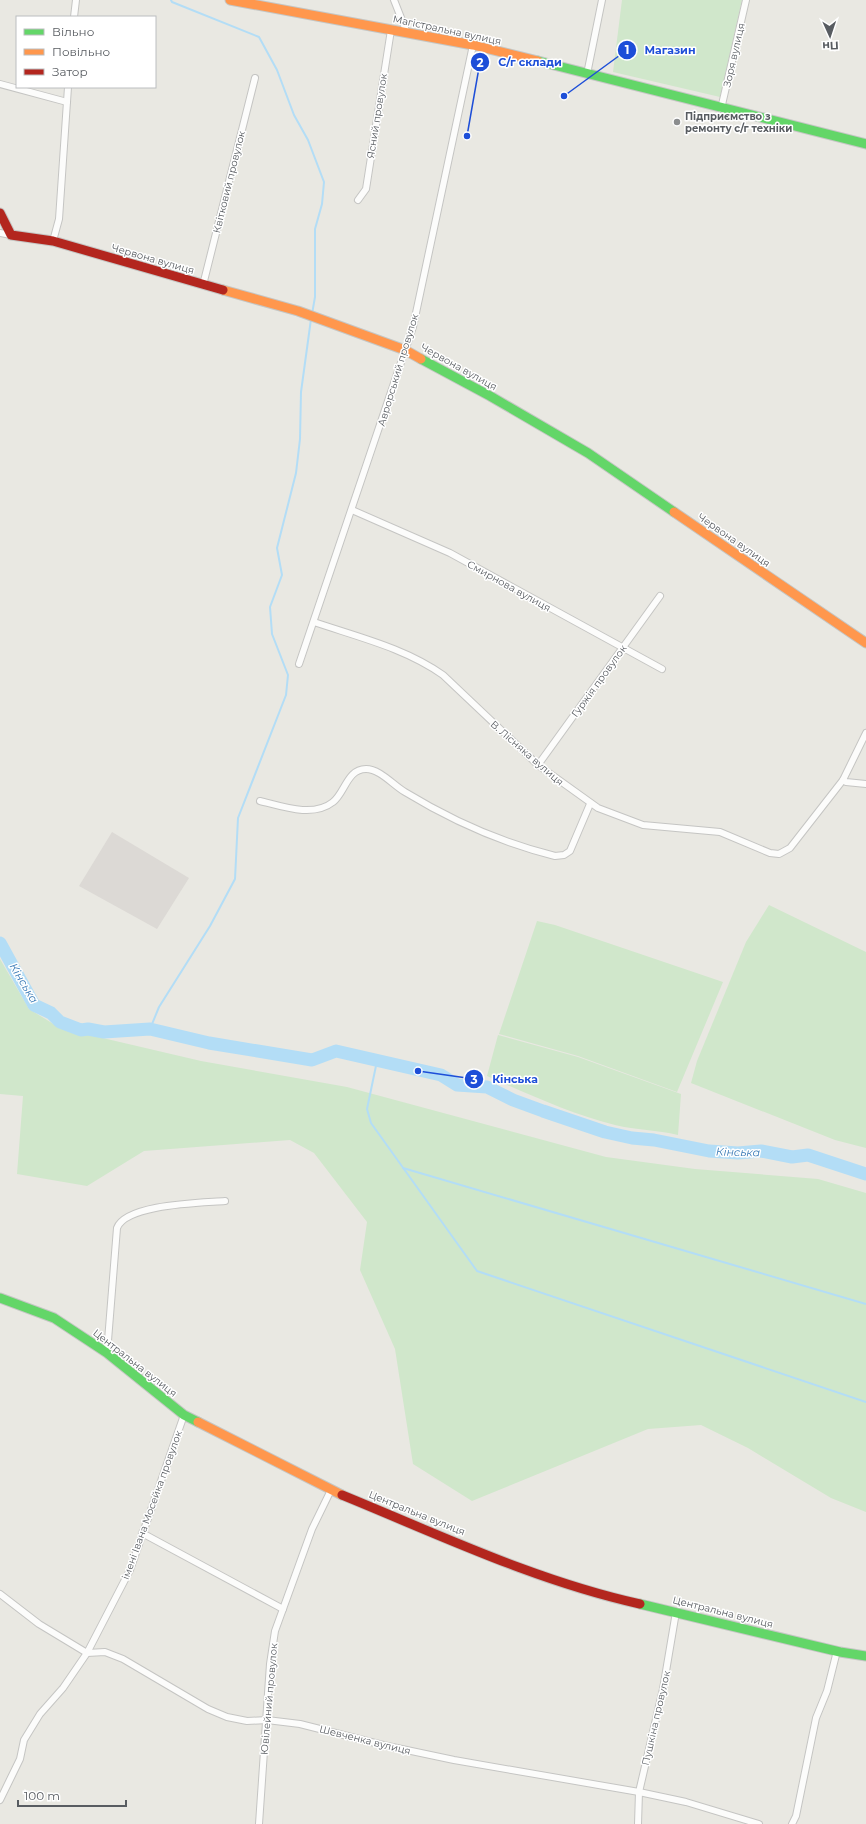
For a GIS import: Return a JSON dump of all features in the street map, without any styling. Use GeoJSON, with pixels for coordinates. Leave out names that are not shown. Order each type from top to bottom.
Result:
{"type":"FeatureCollection","features":[{"type":"Feature","properties":{"kind":"street"},"geometry":{"type":"LineString","coordinates":[[74,16],[76,0]]}},
{"type":"Feature","properties":{"kind":"street","name":"Магістральна вулиця"},"geometry":{"type":"LineString","coordinates":[[230,0],[473,45],[721,109],[866,144]]}},
{"type":"Feature","properties":{"kind":"street"},"geometry":{"type":"LineString","coordinates":[[394,0],[407,33]]}},
{"type":"Feature","properties":{"kind":"street"},"geometry":{"type":"LineString","coordinates":[[587,74],[602,0]]}},
{"type":"Feature","properties":{"kind":"street","name":"Зоря вулиця"},"geometry":{"type":"LineString","coordinates":[[721,109],[746,0]]}},
{"type":"Feature","properties":{"kind":"street","name":"Ясний провулок"},"geometry":{"type":"LineString","coordinates":[[358,200],[366,189],[391,30]]}},
{"type":"Feature","properties":{"kind":"street","name":"Аврорський провулок"},"geometry":{"type":"LineString","coordinates":[[299,664],[413,327],[473,45]]}},
{"type":"Feature","properties":{"kind":"street","name":"Квітковий провулок"},"geometry":{"type":"LineString","coordinates":[[203,285],[255,78]]}},
{"type":"Feature","properties":{"kind":"street"},"geometry":{"type":"LineString","coordinates":[[0,84],[67,102]]}},
{"type":"Feature","properties":{"kind":"street"},"geometry":{"type":"LineString","coordinates":[[53,241],[59,218],[68,88]]}},
{"type":"Feature","properties":{"kind":"street"},"geometry":{"type":"LineString","coordinates":[[0,214],[11,235]]}},
{"type":"Feature","properties":{"kind":"street"},"geometry":{"type":"LineString","coordinates":[[0,233],[11,235]]}},
{"type":"Feature","properties":{"kind":"street","name":"Червона вулиця"},"geometry":{"type":"LineString","coordinates":[[11,235],[53,241],[298,311],[405,350],[490,396],[588,453],[866,643]]}},
{"type":"Feature","properties":{"kind":"street","name":"Смирнова вулиця"},"geometry":{"type":"LineString","coordinates":[[352,510],[450,553],[662,669]]}},
{"type":"Feature","properties":{"kind":"street","name":"Гуржія провулок"},"geometry":{"type":"LineString","coordinates":[[538,765],[660,596]]}},
{"type":"Feature","properties":{"kind":"street","name":"В. Лісняка вулиця"},"geometry":{"type":"LineString","coordinates":[[314,622],[400,651],[429,665],[443,675],[538,765],[590,804],[617,816],[643,824],[660,828],[720,832],[770,853],[779,854],[790,848],[843,780]]}},
{"type":"Feature","properties":{"kind":"street"},"geometry":{"type":"LineString","coordinates":[[866,733],[843,780],[846,782],[866,784]]}},
{"type":"Feature","properties":{"kind":"street"},"geometry":{"type":"LineString","coordinates":[[260,801],[297,811],[312,809],[333,802],[347,781],[357,771],[366,769],[373,770],[404,791],[452,819],[504,841],[555,856],[564,855],[570,851],[590,804]]}},
{"type":"Feature","properties":{"kind":"street"},"geometry":{"type":"LineString","coordinates":[[108,1353],[116,1228],[119,1222],[140,1211],[225,1201]]}},
{"type":"Feature","properties":{"kind":"street","name":"Центральна вулиця"},"geometry":{"type":"LineString","coordinates":[[0,1298],[54,1318],[108,1353],[184,1415],[331,1490],[537,1575],[609,1597],[837,1651],[866,1656]]}},
{"type":"Feature","properties":{"kind":"street","name":"імені Івана Мосейка провулок"},"geometry":{"type":"LineString","coordinates":[[0,1800],[20,1759],[24,1740],[40,1714],[63,1688],[87,1653],[130,1570],[184,1415]]}},
{"type":"Feature","properties":{"kind":"street","name":"Ювілейний провулок"},"geometry":{"type":"LineString","coordinates":[[259,1824],[270,1664],[275,1631],[312,1530],[331,1490]]}},
{"type":"Feature","properties":{"kind":"street"},"geometry":{"type":"LineString","coordinates":[[142,1533],[283,1609]]}},
{"type":"Feature","properties":{"kind":"street"},"geometry":{"type":"LineString","coordinates":[[0,1594],[39,1624],[87,1653]]}},
{"type":"Feature","properties":{"kind":"street","name":"Пушкіна провулок"},"geometry":{"type":"LineString","coordinates":[[638,1824],[639,1792],[663,1689],[676,1612]]}},
{"type":"Feature","properties":{"kind":"street"},"geometry":{"type":"LineString","coordinates":[[792,1824],[796,1816],[816,1718],[828,1691],[837,1651]]}},
{"type":"Feature","properties":{"kind":"street","name":"Шевченка вулиця"},"geometry":{"type":"LineString","coordinates":[[87,1653],[105,1652],[123,1659],[214,1712],[247,1721],[266,1720],[300,1724],[383,1745],[454,1760],[639,1792],[686,1802],[759,1824]]}},
{"type":"Feature","properties":{"kind":"shaded area"},"geometry":{"type":"Polygon","coordinates":[[[112,832],[189,878],[157,929],[79,886],[112,832]]]}},
{"type":"Feature","properties":{"kind":"green space"},"geometry":{"type":"Polygon","coordinates":[[[622,0],[742,0],[720,97],[613,72],[622,0]]]}},
{"type":"Feature","properties":{"kind":"green space"},"geometry":{"type":"Polygon","coordinates":[[[769,905],[866,952],[866,1148],[835,1140],[691,1083],[697,1061],[746,942],[769,905]]]}},
{"type":"Feature","properties":{"kind":"green space"},"geometry":{"type":"Polygon","coordinates":[[[537,921],[555,925],[723,982],[677,1092],[578,1056],[499,1034],[537,921]]]}},
{"type":"Feature","properties":{"kind":"green space"},"geometry":{"type":"Polygon","coordinates":[[[0,959],[29,1009],[60,1028],[201,1061],[347,1087],[606,1157],[695,1169],[818,1179],[866,1193],[866,1512],[831,1498],[748,1448],[701,1425],[648,1429],[472,1501],[413,1464],[395,1349],[360,1270],[367,1222],[314,1153],[290,1140],[144,1151],[87,1186],[17,1174],[23,1096],[0,1094],[0,959]]]}},
{"type":"Feature","properties":{"kind":"green space"},"geometry":{"type":"Polygon","coordinates":[[[498,1035],[578,1057],[681,1094],[678,1135],[623,1127],[582,1115],[487,1076],[498,1035]]]}},
{"type":"Feature","properties":{"kind":"waterway"},"geometry":{"type":"LineString","coordinates":[[171,0],[172,2],[259,37],[277,70],[294,115],[308,140],[324,182],[322,204],[315,229],[315,297],[312,314]]}},
{"type":"Feature","properties":{"kind":"waterway"},"geometry":{"type":"LineString","coordinates":[[150,1029],[159,1007],[210,926],[235,879],[238,818],[286,695],[288,675],[272,634],[270,607],[282,575],[277,548],[296,473],[300,439],[301,392],[311,319]]}},
{"type":"Feature","properties":{"kind":"waterway","name":"Кінська"},"geometry":{"type":"LineString","coordinates":[[0,943],[34,1005],[51,1013],[60,1022],[81,1030],[88,1029],[104,1032],[150,1029],[209,1043],[312,1060],[336,1051],[441,1075],[457,1085],[487,1087],[513,1100],[605,1132],[709,1151],[738,1153],[761,1151],[792,1157],[808,1155],[866,1174]]}},
{"type":"Feature","properties":{"kind":"waterway"},"geometry":{"type":"LineString","coordinates":[[377,1061],[367,1109],[371,1123],[477,1271],[866,1402]]}},
{"type":"Feature","properties":{"kind":"waterway"},"geometry":{"type":"LineString","coordinates":[[403,1168],[866,1304]]}},
{"type":"Feature","properties":{"kind":"traffic: fast"},"geometry":{"type":"LineString","coordinates":[[538,61],[866,144]]}},
{"type":"Feature","properties":{"kind":"traffic: fast"},"geometry":{"type":"LineString","coordinates":[[421,359],[490,396],[588,453],[674,512]]}},
{"type":"Feature","properties":{"kind":"traffic: fast"},"geometry":{"type":"LineString","coordinates":[[0,1298],[54,1318],[107,1353],[184,1415],[198,1422]]}},
{"type":"Feature","properties":{"kind":"traffic: fast"},"geometry":{"type":"LineString","coordinates":[[640,1604],[840,1652],[866,1656]]}},
{"type":"Feature","properties":{"kind":"traffic: slow"},"geometry":{"type":"LineString","coordinates":[[230,0],[473,45],[538,61]]}},
{"type":"Feature","properties":{"kind":"traffic: slow"},"geometry":{"type":"LineString","coordinates":[[223,290],[298,311],[405,350],[421,359]]}},
{"type":"Feature","properties":{"kind":"traffic: slow"},"geometry":{"type":"LineString","coordinates":[[674,512],[866,643]]}},
{"type":"Feature","properties":{"kind":"traffic: slow"},"geometry":{"type":"LineString","coordinates":[[198,1422],[342,1495]]}},
{"type":"Feature","properties":{"kind":"traffic: jam"},"geometry":{"type":"LineString","coordinates":[[0,213],[11,235],[53,241],[223,290]]}},
{"type":"Feature","properties":{"kind":"traffic: jam"},"geometry":{"type":"LineString","coordinates":[[342,1495],[526,1570],[563,1583],[640,1604]]}},
{"type":"Feature","properties":{"kind":"place","name":"Магазин"},"geometry":{"type":"Point","coordinates":[564,96]}},
{"type":"Feature","properties":{"kind":"place","name":"Підприємство з ремонту с/г техніки"},"geometry":{"type":"Point","coordinates":[677,122]}},
{"type":"Feature","properties":{"kind":"place","name":"С/г склади"},"geometry":{"type":"Point","coordinates":[467,136]}},
{"type":"Feature","properties":{"kind":"place","name":"Кінська"},"geometry":{"type":"Point","coordinates":[418,1071]}}]}
